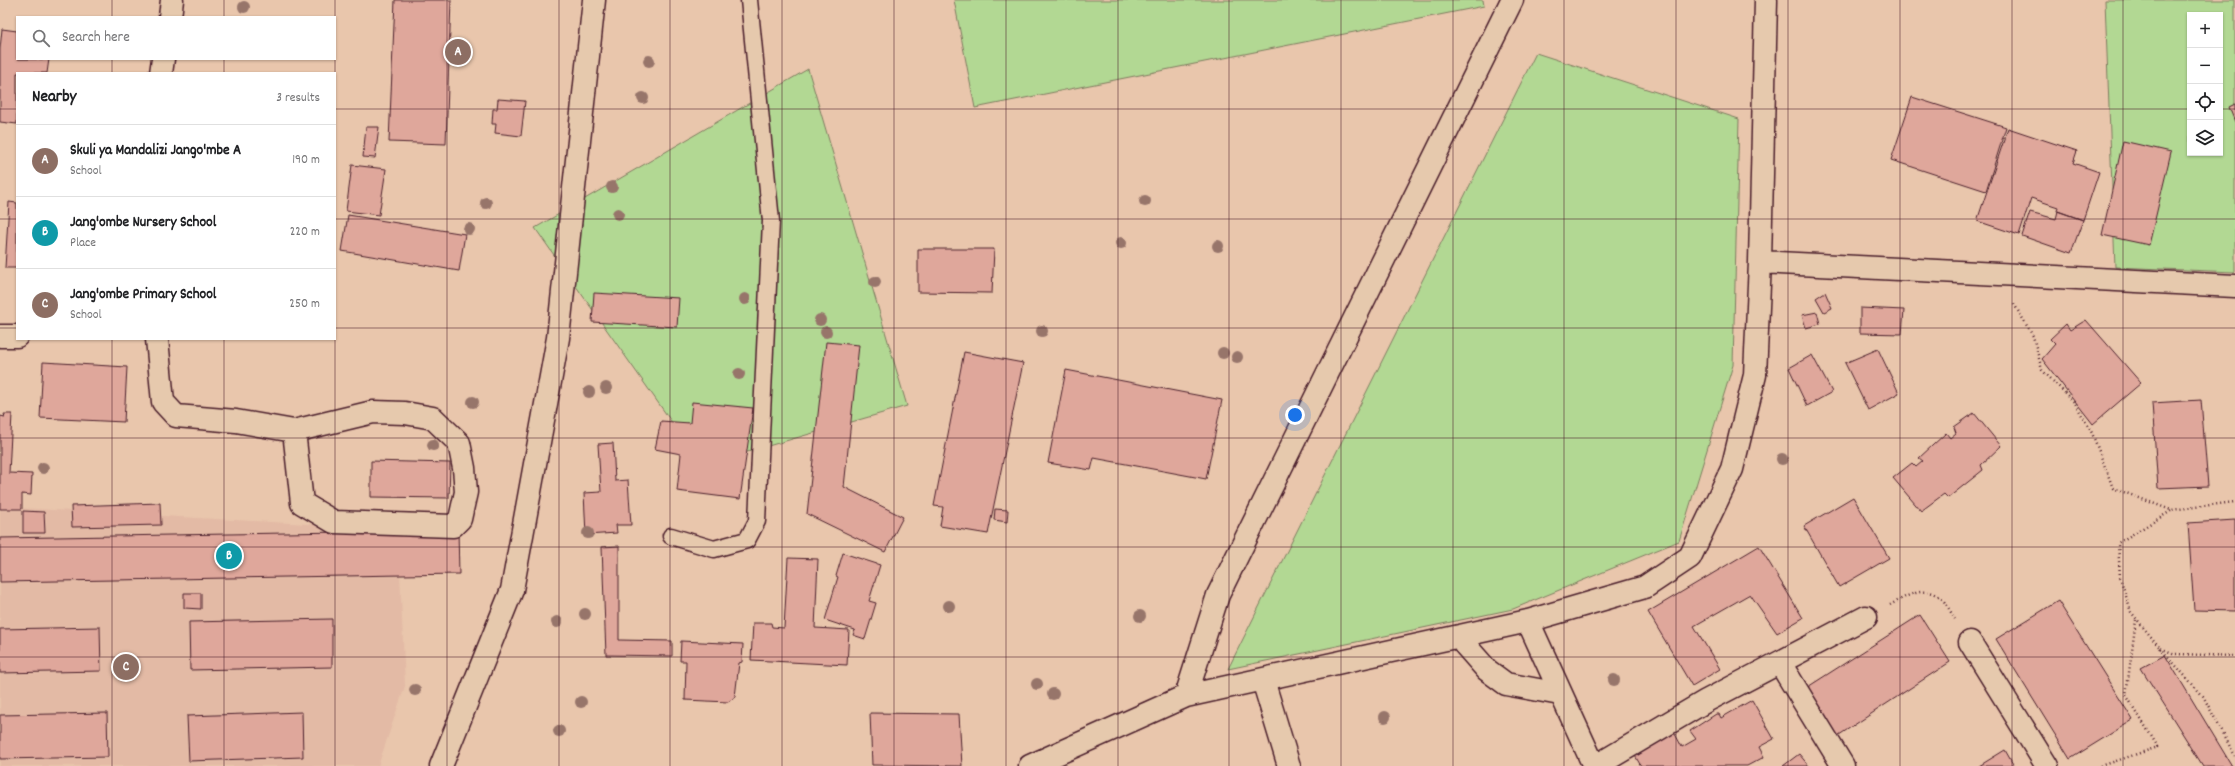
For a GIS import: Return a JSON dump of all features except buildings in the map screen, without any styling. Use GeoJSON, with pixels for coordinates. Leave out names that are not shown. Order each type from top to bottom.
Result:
{"type":"FeatureCollection","features":[{"type":"Feature","properties":{"kind":"street"},"geometry":{"type":"LineString","coordinates":[[170,16],[172,0]]}},
{"type":"Feature","properties":{"kind":"street"},"geometry":{"type":"LineString","coordinates":[[441,766],[512,590],[558,338],[594,0]]}},
{"type":"Feature","properties":{"kind":"street"},"geometry":{"type":"LineString","coordinates":[[1186,696],[1218,595],[1512,0]]}},
{"type":"Feature","properties":{"kind":"street"},"geometry":{"type":"LineString","coordinates":[[1030,766],[1186,696],[1528,621],[1645,586],[1690,557],[1732,469],[1755,375],[1760,262],[1766,0]]}},
{"type":"Feature","properties":{"kind":"street"},"geometry":{"type":"LineString","coordinates":[[161,72],[163,60]]}},
{"type":"Feature","properties":{"kind":"street"},"geometry":{"type":"LineString","coordinates":[[1760,262],[1995,274],[2234,289]]}},
{"type":"Feature","properties":{"kind":"street"},"geometry":{"type":"LineString","coordinates":[[0,336],[16,336]]}},
{"type":"Feature","properties":{"kind":"street"},"geometry":{"type":"LineString","coordinates":[[157,340],[163,402],[176,416],[236,421],[294,431],[373,412],[405,413],[433,418],[459,443],[464,468],[466,492],[460,519],[453,526],[434,527],[334,522],[317,514],[302,503],[294,431]]}},
{"type":"Feature","properties":{"kind":"street"},"geometry":{"type":"LineString","coordinates":[[1528,621],[1560,694],[1595,766],[1659,727],[1866,617]]}},
{"type":"Feature","properties":{"kind":"street"},"geometry":{"type":"LineString","coordinates":[[1458,637],[1487,670],[1506,684],[1560,694]]}},
{"type":"Feature","properties":{"kind":"street"},"geometry":{"type":"LineString","coordinates":[[1970,642],[2047,766]]}},
{"type":"Feature","properties":{"kind":"street"},"geometry":{"type":"LineString","coordinates":[[1780,663],[1843,766]]}},
{"type":"Feature","properties":{"kind":"street"},"geometry":{"type":"LineString","coordinates":[[1263,680],[1289,766]]}},
{"type":"Feature","properties":{"kind":"lane"},"geometry":{"type":"LineString","coordinates":[[671,536],[714,549],[747,540],[757,521],[771,221],[750,0]]}},
{"type":"Feature","properties":{"kind":"path"},"geometry":{"type":"LineString","coordinates":[[1995,274],[2033,336],[2042,370],[2075,403],[2092,433],[2113,488],[2171,510]]}},
{"type":"Feature","properties":{"kind":"path"},"geometry":{"type":"LineString","coordinates":[[2235,502],[2171,510],[2118,543],[2120,577],[2131,612],[2160,648],[2203,696],[2235,756]]}},
{"type":"Feature","properties":{"kind":"path"},"geometry":{"type":"LineString","coordinates":[[1866,617],[1915,592],[1928,592],[1941,598],[1970,642]]}},
{"type":"Feature","properties":{"kind":"path"},"geometry":{"type":"LineString","coordinates":[[2101,766],[2158,747],[2126,696],[2137,619]]}},
{"type":"Feature","properties":{"kind":"path"},"geometry":{"type":"LineString","coordinates":[[2160,648],[2175,654],[2235,656]]}},
{"type":"Feature","properties":{"kind":"shaded area"},"geometry":{"type":"Polygon","coordinates":[[[0,507],[398,529],[405,686],[378,766],[0,766],[0,507]]]}},
{"type":"Feature","properties":{"kind":"green space"},"geometry":{"type":"Polygon","coordinates":[[[954,0],[1483,0],[1484,6],[975,108],[954,0]]]}},
{"type":"Feature","properties":{"kind":"green space"},"geometry":{"type":"Polygon","coordinates":[[[2105,0],[2235,0],[2235,272],[2115,267],[2105,0]]]}},
{"type":"Feature","properties":{"kind":"green space"},"geometry":{"type":"Polygon","coordinates":[[[1536,53],[1739,119],[1733,365],[1679,541],[1513,609],[1228,669],[1536,53]]]}},
{"type":"Feature","properties":{"kind":"green space"},"geometry":{"type":"Polygon","coordinates":[[[808,69],[907,406],[702,465],[535,228],[808,69]]]}},
{"type":"Feature","properties":{"kind":"place","name":"Skuli ya Mandalizi Jango'mbe A"},"geometry":{"type":"Point","coordinates":[458,52]}},
{"type":"Feature","properties":{"kind":"place","name":"Jang'ombe Nursery School"},"geometry":{"type":"Point","coordinates":[229,556]}},
{"type":"Feature","properties":{"kind":"place","name":"Jang'ombe Primary School"},"geometry":{"type":"Point","coordinates":[126,667]}}]}
